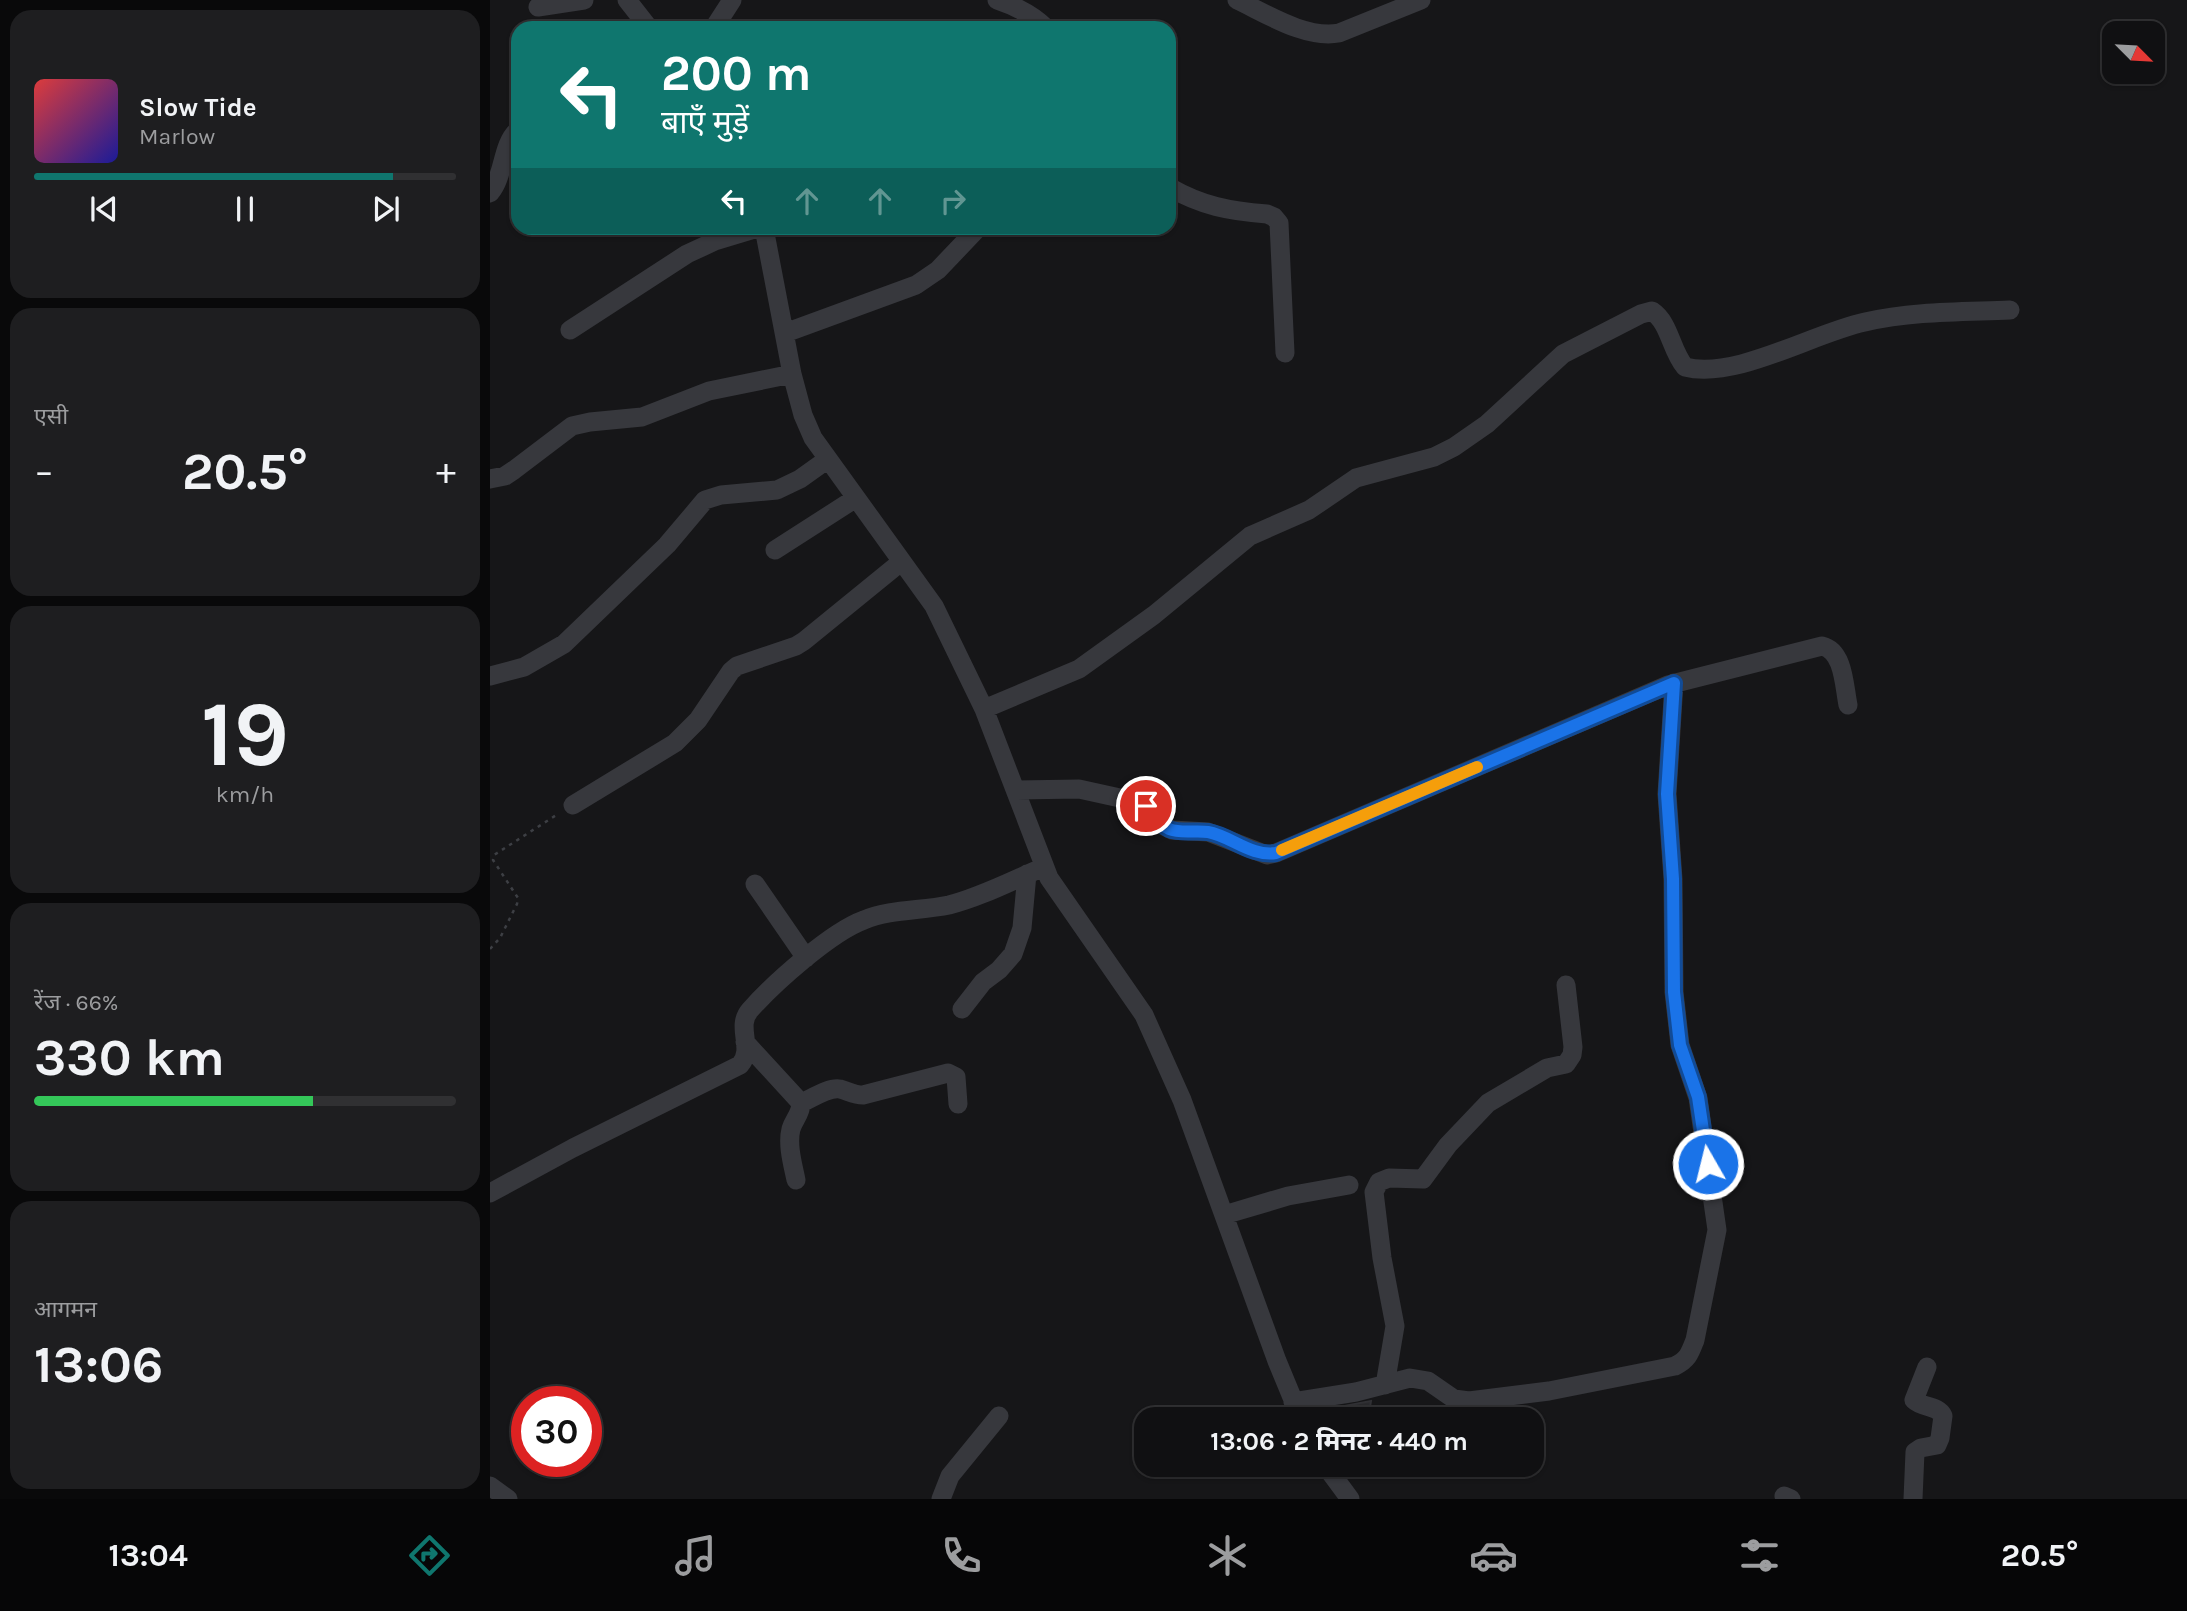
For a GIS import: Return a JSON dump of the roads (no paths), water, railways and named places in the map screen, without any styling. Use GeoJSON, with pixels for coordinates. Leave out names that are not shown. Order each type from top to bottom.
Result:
{"type":"FeatureCollection","features":[{"type":"Feature","properties":{"kind":"street"},"geometry":{"type":"LineString","coordinates":[[538,7],[584,0]]}},
{"type":"Feature","properties":{"kind":"street"},"geometry":{"type":"LineString","coordinates":[[627,0],[644,21]]}},
{"type":"Feature","properties":{"kind":"street"},"geometry":{"type":"LineString","coordinates":[[718,21],[732,0]]}},
{"type":"Feature","properties":{"kind":"street"},"geometry":{"type":"LineString","coordinates":[[996,0],[1029,6],[1041,21]]}},
{"type":"Feature","properties":{"kind":"street"},"geometry":{"type":"LineString","coordinates":[[1237,0],[1293,25],[1329,35],[1421,0]]}},
{"type":"Feature","properties":{"kind":"street"},"geometry":{"type":"LineString","coordinates":[[490,193],[503,167],[511,139]]}},
{"type":"Feature","properties":{"kind":"street"},"geometry":{"type":"LineString","coordinates":[[1176,191],[1215,208],[1267,214],[1279,223],[1285,353]]}},
{"type":"Feature","properties":{"kind":"street"},"geometry":{"type":"LineString","coordinates":[[570,330],[687,254],[735,235]]}},
{"type":"Feature","properties":{"kind":"street"},"geometry":{"type":"LineString","coordinates":[[765,235],[792,374],[803,415],[818,447],[934,606],[984,709],[1017,790],[1036,871],[1022,928],[1013,954],[999,970],[983,982],[962,1009]]}},
{"type":"Feature","properties":{"kind":"street"},"geometry":{"type":"LineString","coordinates":[[785,333],[916,285],[938,270],[971,235]]}},
{"type":"Feature","properties":{"kind":"street"},"geometry":{"type":"LineString","coordinates":[[984,709],[1079,669],[1154,615],[1250,536],[1309,510],[1356,478],[1434,457],[1454,447],[1488,424],[1563,354],[1641,314],[1653,311],[1660,317],[1678,359],[1685,367],[1714,370],[1766,356],[1830,331],[1867,321],[1938,313],[2010,310]]}},
{"type":"Feature","properties":{"kind":"street"},"geometry":{"type":"LineString","coordinates":[[490,479],[514,470],[572,426],[642,418],[709,391],[792,374]]}},
{"type":"Feature","properties":{"kind":"street"},"geometry":{"type":"LineString","coordinates":[[490,676],[524,667],[564,644],[667,545],[705,500],[721,495],[777,490],[828,459]]}},
{"type":"Feature","properties":{"kind":"street"},"geometry":{"type":"LineString","coordinates":[[775,550],[856,498]]}},
{"type":"Feature","properties":{"kind":"street"},"geometry":{"type":"LineString","coordinates":[[573,805],[676,743],[698,720],[737,666],[804,641],[901,562]]}},
{"type":"Feature","properties":{"kind":"street"},"geometry":{"type":"LineString","coordinates":[[1017,790],[1079,789],[1138,802],[1172,830],[1208,832],[1266,855],[1674,683],[1822,646],[1830,648],[1838,657],[1848,705]]}},
{"type":"Feature","properties":{"kind":"street"},"geometry":{"type":"LineString","coordinates":[[1307,1407],[1410,1378],[1420,1378],[1454,1399],[1469,1401],[1549,1391],[1675,1366],[1689,1356],[1695,1340],[1717,1230],[1698,1097],[1680,1045],[1674,992],[1673,879],[1667,794],[1674,683]]}},
{"type":"Feature","properties":{"kind":"street"},"geometry":{"type":"LineString","coordinates":[[490,1193],[573,1148],[740,1065],[747,1053],[742,1028],[749,1011],[806,958],[852,925],[864,919],[958,902],[1036,871],[1049,878],[1144,1015],[1182,1100],[1296,1407]]}},
{"type":"Feature","properties":{"kind":"street"},"geometry":{"type":"LineString","coordinates":[[755,884],[806,958]]}},
{"type":"Feature","properties":{"kind":"street"},"geometry":{"type":"LineString","coordinates":[[1385,1385],[1396,1335],[1374,1207],[1375,1186],[1389,1178],[1425,1178],[1448,1145],[1488,1103],[1547,1068],[1566,1064],[1572,1055],[1573,1047],[1566,985]]}},
{"type":"Feature","properties":{"kind":"street"},"geometry":{"type":"LineString","coordinates":[[745,1042],[801,1103],[801,1111],[791,1128],[790,1139],[796,1180]]}},
{"type":"Feature","properties":{"kind":"street"},"geometry":{"type":"LineString","coordinates":[[801,1103],[832,1090],[839,1089],[863,1095],[948,1073],[956,1077],[958,1104]]}},
{"type":"Feature","properties":{"kind":"street"},"geometry":{"type":"LineString","coordinates":[[1224,1215],[1289,1196],[1349,1185]]}},
{"type":"Feature","properties":{"kind":"street"},"geometry":{"type":"LineString","coordinates":[[1913,1499],[1914,1455],[1918,1449],[1937,1445],[1943,1416],[1938,1410],[1914,1400],[1927,1367]]}},
{"type":"Feature","properties":{"kind":"street"},"geometry":{"type":"LineString","coordinates":[[941,1499],[950,1476],[999,1416]]}},
{"type":"Feature","properties":{"kind":"street"},"geometry":{"type":"LineString","coordinates":[[1332,1477],[1345,1498]]}},
{"type":"Feature","properties":{"kind":"street"},"geometry":{"type":"LineString","coordinates":[[490,1486],[508,1499]]}}]}
